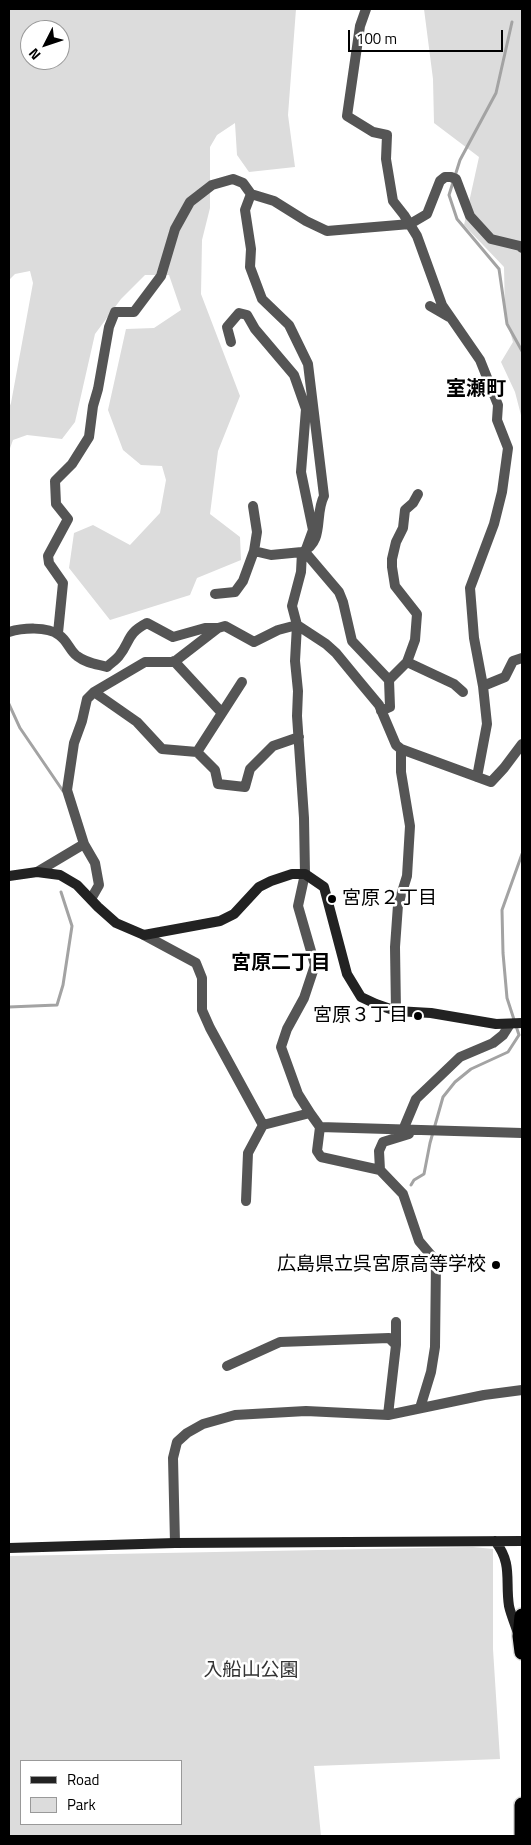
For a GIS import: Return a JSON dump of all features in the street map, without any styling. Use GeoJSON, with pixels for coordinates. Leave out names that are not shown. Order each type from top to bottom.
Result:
{"type":"FeatureCollection","features":[{"type":"Feature","properties":{"kind":"highway"},"geometry":{"type":"LineString","coordinates":[[522,1616],[520,1636],[522,1652]]}},
{"type":"Feature","properties":{"kind":"highway"},"geometry":{"type":"LineString","coordinates":[[522,1805],[522,1836]]}},
{"type":"Feature","properties":{"kind":"street"},"geometry":{"type":"LineString","coordinates":[[366,9],[360,26],[347,116],[373,132],[387,135],[386,158],[393,201],[417,236],[442,304],[480,360],[498,405],[497,420],[508,448],[502,492],[494,524],[470,588],[474,638],[483,686],[487,724],[477,777]]}},
{"type":"Feature","properties":{"kind":"street"},"geometry":{"type":"LineString","coordinates":[[58,634],[63,582],[49,563],[48,556],[68,519],[56,504],[55,481],[72,464],[89,437],[93,406],[98,390],[109,327],[115,312],[134,312],[161,276],[175,229],[190,202],[212,185],[233,179],[243,183],[251,194],[274,201],[306,221],[327,231],[410,224],[427,214],[440,181],[445,177],[451,177],[456,179],[470,216],[491,239],[522,248]]}},
{"type":"Feature","properties":{"kind":"street"},"geometry":{"type":"LineString","coordinates":[[251,194],[245,210],[251,249],[250,267],[262,299],[289,325],[310,370],[324,496],[319,510],[320,529],[314,541],[304,552],[271,554],[254,551]]}},
{"type":"Feature","properties":{"kind":"street"},"geometry":{"type":"LineString","coordinates":[[430,306],[452,319]]}},
{"type":"Feature","properties":{"kind":"street"},"geometry":{"type":"LineString","coordinates":[[231,342],[227,327],[239,313],[247,315],[255,329],[289,367],[294,375],[306,409],[301,472],[312,530],[304,552],[292,606],[297,626],[295,661],[298,691],[297,716],[304,818],[305,874],[298,906],[315,965],[304,998],[287,1029],[280,1047],[298,1094],[320,1127],[317,1151],[321,1157],[380,1170],[403,1194],[419,1241],[436,1261],[435,1347],[431,1372],[420,1408]]}},
{"type":"Feature","properties":{"kind":"street"},"geometry":{"type":"LineString","coordinates":[[381,711],[390,707],[390,680],[407,662],[415,640],[417,614],[395,586],[392,559],[403,528],[405,510],[413,503],[418,494]]}},
{"type":"Feature","properties":{"kind":"street"},"geometry":{"type":"LineString","coordinates":[[215,594],[235,592],[243,581],[254,551],[257,532],[252,506]]}},
{"type":"Feature","properties":{"kind":"street"},"geometry":{"type":"LineString","coordinates":[[304,552],[339,592],[352,641],[390,680]]}},
{"type":"Feature","properties":{"kind":"street"},"geometry":{"type":"LineString","coordinates":[[9,632],[34,628],[58,634],[75,654],[90,663],[107,667],[119,656],[128,637],[147,623],[173,637],[205,628],[225,626],[254,642],[278,630],[297,626],[326,644],[336,653],[379,706],[396,745],[401,749],[491,782],[522,744]]}},
{"type":"Feature","properties":{"kind":"street"},"geometry":{"type":"LineString","coordinates":[[91,899],[99,884],[95,863],[84,844],[67,790],[74,743],[87,699],[94,692],[145,662],[174,662],[218,628]]}},
{"type":"Feature","properties":{"kind":"street"},"geometry":{"type":"LineString","coordinates":[[483,686],[505,677],[513,661],[522,658]]}},
{"type":"Feature","properties":{"kind":"street"},"geometry":{"type":"LineString","coordinates":[[174,662],[222,713]]}},
{"type":"Feature","properties":{"kind":"street"},"geometry":{"type":"LineString","coordinates":[[407,662],[454,684],[463,692]]}},
{"type":"Feature","properties":{"kind":"street"},"geometry":{"type":"LineString","coordinates":[[197,752],[242,682]]}},
{"type":"Feature","properties":{"kind":"street"},"geometry":{"type":"LineString","coordinates":[[94,692],[137,722],[162,749],[197,752],[215,770],[218,784],[245,787],[250,769],[272,746],[299,737]]}},
{"type":"Feature","properties":{"kind":"street"},"geometry":{"type":"LineString","coordinates":[[396,1011],[395,947],[398,905],[407,876],[410,826],[401,772],[401,749]]}},
{"type":"Feature","properties":{"kind":"street"},"geometry":{"type":"LineString","coordinates":[[37,872],[84,844]]}},
{"type":"Feature","properties":{"kind":"street"},"geometry":{"type":"LineString","coordinates":[[9,876],[37,872],[60,875],[77,885],[116,923],[144,935],[196,963],[202,978],[202,1010],[210,1028],[264,1125]]}},
{"type":"Feature","properties":{"kind":"street"},"geometry":{"type":"LineString","coordinates":[[144,935],[220,921],[234,914],[259,887],[292,874],[305,874],[324,887],[347,974],[361,997],[396,1011],[431,1013],[496,1024],[522,1023]]}},
{"type":"Feature","properties":{"kind":"street"},"geometry":{"type":"LineString","coordinates":[[403,1130],[416,1099],[460,1057],[493,1043],[503,1036],[510,1024]]}},
{"type":"Feature","properties":{"kind":"street"},"geometry":{"type":"LineString","coordinates":[[246,1201],[248,1153],[264,1125],[310,1113]]}},
{"type":"Feature","properties":{"kind":"street"},"geometry":{"type":"LineString","coordinates":[[320,1127],[522,1133]]}},
{"type":"Feature","properties":{"kind":"street"},"geometry":{"type":"LineString","coordinates":[[380,1170],[379,1151],[383,1142],[418,1131]]}},
{"type":"Feature","properties":{"kind":"street"},"geometry":{"type":"LineString","coordinates":[[388,1415],[396,1345],[396,1322]]}},
{"type":"Feature","properties":{"kind":"street"},"geometry":{"type":"LineString","coordinates":[[227,1366],[280,1342],[389,1338],[396,1345]]}},
{"type":"Feature","properties":{"kind":"street"},"geometry":{"type":"LineString","coordinates":[[175,1543],[173,1458],[177,1442],[187,1433],[203,1424],[235,1415],[298,1412],[388,1415],[484,1395],[522,1390]]}},
{"type":"Feature","properties":{"kind":"street"},"geometry":{"type":"LineString","coordinates":[[9,1548],[175,1543],[522,1540]]}},
{"type":"Feature","properties":{"kind":"street"},"geometry":{"type":"LineString","coordinates":[[495,1541],[502,1550],[507,1563],[509,1606],[520,1636]]}},
{"type":"Feature","properties":{"kind":"green space"},"geometry":{"type":"Polygon","coordinates":[[[9,9],[296,9],[288,115],[295,167],[249,172],[237,155],[235,123],[217,135],[210,147],[210,208],[202,240],[201,294],[240,396],[218,451],[210,514],[240,537],[241,560],[197,578],[190,595],[110,620],[69,568],[74,533],[93,525],[130,545],[160,513],[166,480],[162,466],[141,465],[123,450],[108,410],[126,329],[154,328],[181,310],[169,275],[145,275],[121,299],[95,334],[75,422],[62,439],[27,435],[13,440],[9,451],[9,408],[33,283],[30,271],[15,274],[9,280],[9,9]]]}},
{"type":"Feature","properties":{"kind":"green space"},"geometry":{"type":"Polygon","coordinates":[[[424,9],[522,9],[522,419],[515,392],[501,362],[513,342],[505,314],[504,267],[464,225],[479,157],[434,123],[433,79],[424,9]]]}},
{"type":"Feature","properties":{"kind":"green space","name":"入船山公園"},"geometry":{"type":"Polygon","coordinates":[[[473,1547],[493,1549],[493,1649],[500,1759],[314,1766],[321,1836],[9,1836],[9,1556],[473,1547]]]}},
{"type":"Feature","properties":{"kind":"waterway"},"geometry":{"type":"LineString","coordinates":[[512,22],[496,93],[460,160],[449,195],[457,219],[499,269],[507,324],[522,351]]}},
{"type":"Feature","properties":{"kind":"waterway"},"geometry":{"type":"LineString","coordinates":[[9,704],[20,728],[63,791]]}},
{"type":"Feature","properties":{"kind":"waterway"},"geometry":{"type":"LineString","coordinates":[[411,1185],[414,1180],[424,1174],[430,1143],[443,1097],[455,1082],[471,1069],[508,1052],[519,1035],[507,998],[502,910],[522,854]]}},
{"type":"Feature","properties":{"kind":"waterway"},"geometry":{"type":"LineString","coordinates":[[9,1007],[57,1005],[63,985],[72,926],[61,892]]}},
{"type":"Feature","properties":{"kind":"place","name":"宮原２丁目"},"geometry":{"type":"Point","coordinates":[332,899]}},
{"type":"Feature","properties":{"kind":"place","name":"宮原３丁目"},"geometry":{"type":"Point","coordinates":[418,1016]}},
{"type":"Feature","properties":{"kind":"place","name":"広島県立呉宮原高等学校"},"geometry":{"type":"Point","coordinates":[496,1265]}},
{"type":"Feature","properties":{"kind":"district","name":"室瀬町"},"geometry":{"type":"Point","coordinates":[476,390]}},
{"type":"Feature","properties":{"kind":"district","name":"宮原二丁目"},"geometry":{"type":"Point","coordinates":[281,964]}}]}
